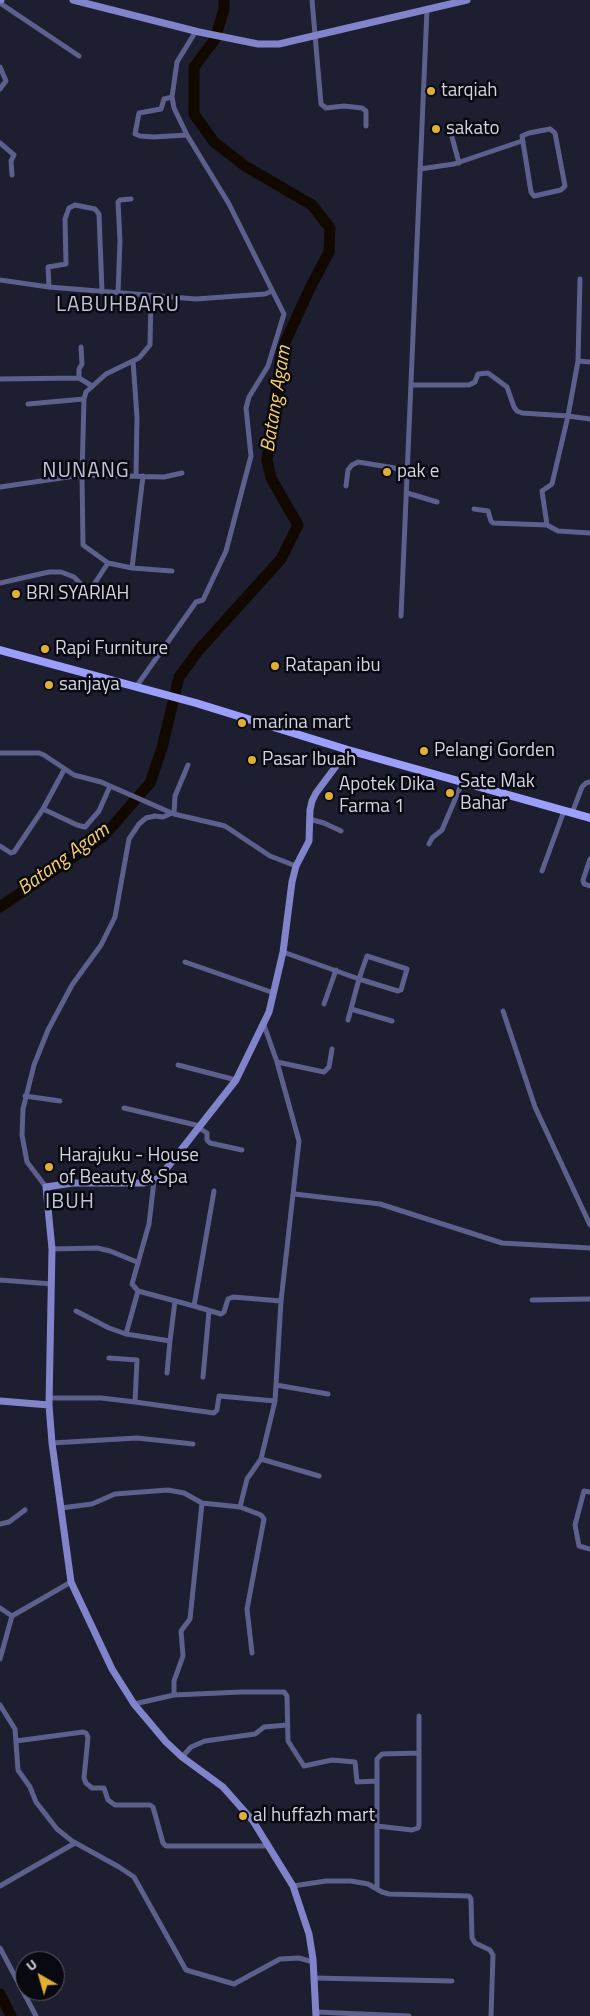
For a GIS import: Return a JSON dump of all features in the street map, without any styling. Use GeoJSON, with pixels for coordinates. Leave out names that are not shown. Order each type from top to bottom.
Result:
{"type":"FeatureCollection","features":[{"type":"Feature","properties":{"kind":"main road"},"geometry":{"type":"LineString","coordinates":[[0,650],[196,703],[348,750],[590,818]]}},
{"type":"Feature","properties":{"kind":"street"},"geometry":{"type":"LineString","coordinates":[[73,0],[258,44],[279,44],[467,0]]}},
{"type":"Feature","properties":{"kind":"street"},"geometry":{"type":"LineString","coordinates":[[312,0],[322,106],[326,108],[350,106],[362,108],[366,111],[366,126]]}},
{"type":"Feature","properties":{"kind":"street"},"geometry":{"type":"LineString","coordinates":[[0,1],[79,56]]}},
{"type":"Feature","properties":{"kind":"street"},"geometry":{"type":"LineString","coordinates":[[401,616],[427,9]]}},
{"type":"Feature","properties":{"kind":"street"},"geometry":{"type":"LineString","coordinates":[[136,687],[196,602],[203,600],[226,551],[251,456],[246,408],[249,397],[268,366],[284,314],[269,293],[229,204],[185,136],[169,98],[180,54],[197,31]]}},
{"type":"Feature","properties":{"kind":"street"},"geometry":{"type":"LineString","coordinates":[[0,68],[6,81],[0,89]]}},
{"type":"Feature","properties":{"kind":"street"},"geometry":{"type":"LineString","coordinates":[[169,98],[164,99],[161,109],[139,113],[135,134],[154,138],[185,136]]}},
{"type":"Feature","properties":{"kind":"street"},"geometry":{"type":"LineString","coordinates":[[554,130],[565,181],[564,188],[536,196],[532,194],[522,142],[522,136],[529,133],[554,130]]}},
{"type":"Feature","properties":{"kind":"street"},"geometry":{"type":"LineString","coordinates":[[452,137],[459,163]]}},
{"type":"Feature","properties":{"kind":"street"},"geometry":{"type":"LineString","coordinates":[[420,169],[459,163],[522,142]]}},
{"type":"Feature","properties":{"kind":"street"},"geometry":{"type":"LineString","coordinates":[[0,143],[14,155],[11,161],[12,175]]}},
{"type":"Feature","properties":{"kind":"street"},"geometry":{"type":"LineString","coordinates":[[118,293],[120,240],[118,202],[131,199]]}},
{"type":"Feature","properties":{"kind":"street"},"geometry":{"type":"LineString","coordinates":[[49,287],[48,267],[66,264],[65,223],[69,208],[75,205],[95,209],[98,212],[102,291]]}},
{"type":"Feature","properties":{"kind":"street"},"geometry":{"type":"LineString","coordinates":[[548,524],[542,491],[552,484],[568,416],[578,361],[580,279]]}},
{"type":"Feature","properties":{"kind":"street"},"geometry":{"type":"LineString","coordinates":[[0,280],[49,287],[203,299],[269,293]]}},
{"type":"Feature","properties":{"kind":"street"},"geometry":{"type":"LineString","coordinates":[[151,296],[150,345],[139,358],[118,367],[92,386],[86,392],[84,399],[83,545],[108,563],[132,568],[172,571]]}},
{"type":"Feature","properties":{"kind":"street"},"geometry":{"type":"LineString","coordinates":[[79,378],[79,369],[82,364],[81,348]]}},
{"type":"Feature","properties":{"kind":"street"},"geometry":{"type":"LineString","coordinates":[[133,361],[137,417],[136,475]]}},
{"type":"Feature","properties":{"kind":"street"},"geometry":{"type":"LineString","coordinates":[[578,361],[590,362]]}},
{"type":"Feature","properties":{"kind":"street"},"geometry":{"type":"LineString","coordinates":[[412,384],[469,385],[475,382],[478,374],[488,373],[507,387],[517,411],[590,419]]}},
{"type":"Feature","properties":{"kind":"street"},"geometry":{"type":"LineString","coordinates":[[0,379],[79,378],[92,386]]}},
{"type":"Feature","properties":{"kind":"street"},"geometry":{"type":"LineString","coordinates":[[28,404],[84,399]]}},
{"type":"Feature","properties":{"kind":"street"},"geometry":{"type":"LineString","coordinates":[[346,486],[348,470],[358,462],[395,468],[407,477]]}},
{"type":"Feature","properties":{"kind":"street"},"geometry":{"type":"LineString","coordinates":[[0,487],[82,475],[164,477],[182,473]]}},
{"type":"Feature","properties":{"kind":"street"},"geometry":{"type":"LineString","coordinates":[[132,568],[143,476]]}},
{"type":"Feature","properties":{"kind":"street"},"geometry":{"type":"LineString","coordinates":[[407,493],[437,502]]}},
{"type":"Feature","properties":{"kind":"street"},"geometry":{"type":"LineString","coordinates":[[474,509],[488,511],[494,524],[548,524],[558,531],[590,533]]}},
{"type":"Feature","properties":{"kind":"street"},"geometry":{"type":"LineString","coordinates":[[0,583],[49,572],[61,572],[74,577],[89,592],[108,563]]}},
{"type":"Feature","properties":{"kind":"street"},"geometry":{"type":"LineString","coordinates":[[46,1187],[73,1183],[144,1183],[154,1181],[166,1171],[236,1080],[264,1025],[274,993],[283,952],[296,866],[309,841],[310,810],[316,792],[348,750]]}},
{"type":"Feature","properties":{"kind":"street"},"geometry":{"type":"LineString","coordinates":[[0,753],[39,753],[74,775],[110,786],[173,814],[225,826],[270,856],[296,866]]}},
{"type":"Feature","properties":{"kind":"street"},"geometry":{"type":"LineString","coordinates":[[173,814],[175,796],[188,765]]}},
{"type":"Feature","properties":{"kind":"street"},"geometry":{"type":"LineString","coordinates":[[0,846],[11,853],[14,852],[43,809],[64,770]]}},
{"type":"Feature","properties":{"kind":"street"},"geometry":{"type":"LineString","coordinates":[[542,871],[568,812],[582,787],[590,782]]}},
{"type":"Feature","properties":{"kind":"street"},"geometry":{"type":"LineString","coordinates":[[430,844],[433,837],[442,830],[462,783]]}},
{"type":"Feature","properties":{"kind":"street"},"geometry":{"type":"LineString","coordinates":[[43,809],[85,827],[99,811],[110,786]]}},
{"type":"Feature","properties":{"kind":"street"},"geometry":{"type":"LineString","coordinates":[[173,814],[146,818],[139,824],[129,839],[115,917],[101,944],[72,985],[48,1030],[34,1065],[22,1110],[22,1135],[27,1162],[46,1187],[52,1249],[49,1401],[52,1443],[71,1582],[112,1669],[134,1704],[156,1732],[182,1757],[223,1787],[253,1821],[293,1886],[309,1934],[313,1962],[316,2014],[409,2016]]}},
{"type":"Feature","properties":{"kind":"street"},"geometry":{"type":"LineString","coordinates":[[309,820],[324,823],[341,831]]}},
{"type":"Feature","properties":{"kind":"street"},"geometry":{"type":"LineString","coordinates":[[590,859],[583,880],[584,884],[590,886]]}},
{"type":"Feature","properties":{"kind":"street"},"geometry":{"type":"LineString","coordinates":[[283,952],[359,978],[400,991],[407,971],[404,967],[368,955],[359,978],[348,1020]]}},
{"type":"Feature","properties":{"kind":"street"},"geometry":{"type":"LineString","coordinates":[[185,962],[274,993]]}},
{"type":"Feature","properties":{"kind":"street"},"geometry":{"type":"LineString","coordinates":[[324,1004],[336,970]]}},
{"type":"Feature","properties":{"kind":"street"},"geometry":{"type":"LineString","coordinates":[[351,1009],[392,1021]]}},
{"type":"Feature","properties":{"kind":"street"},"geometry":{"type":"LineString","coordinates":[[503,1011],[535,1107],[590,1225]]}},
{"type":"Feature","properties":{"kind":"street"},"geometry":{"type":"LineString","coordinates":[[240,1507],[247,1479],[261,1459],[275,1401],[281,1301],[299,1141],[278,1062],[264,1025]]}},
{"type":"Feature","properties":{"kind":"street"},"geometry":{"type":"LineString","coordinates":[[278,1062],[324,1072],[329,1067],[332,1049]]}},
{"type":"Feature","properties":{"kind":"street"},"geometry":{"type":"LineString","coordinates":[[178,1065],[236,1080]]}},
{"type":"Feature","properties":{"kind":"street"},"geometry":{"type":"LineString","coordinates":[[25,1096],[60,1101]]}},
{"type":"Feature","properties":{"kind":"street"},"geometry":{"type":"LineString","coordinates":[[124,1108],[200,1127],[207,1133],[207,1140],[210,1143],[242,1150]]}},
{"type":"Feature","properties":{"kind":"street"},"geometry":{"type":"LineString","coordinates":[[154,1181],[149,1224],[132,1284],[138,1291],[221,1314],[224,1312],[228,1299],[233,1297],[281,1301]]}},
{"type":"Feature","properties":{"kind":"street"},"geometry":{"type":"LineString","coordinates":[[194,1306],[214,1191]]}},
{"type":"Feature","properties":{"kind":"street"},"geometry":{"type":"LineString","coordinates":[[294,1194],[380,1204],[502,1244],[590,1248]]}},
{"type":"Feature","properties":{"kind":"street"},"geometry":{"type":"LineString","coordinates":[[52,1249],[97,1248],[137,1262]]}},
{"type":"Feature","properties":{"kind":"street"},"geometry":{"type":"LineString","coordinates":[[0,1280],[52,1284]]}},
{"type":"Feature","properties":{"kind":"street"},"geometry":{"type":"LineString","coordinates":[[126,1334],[138,1291]]}},
{"type":"Feature","properties":{"kind":"street"},"geometry":{"type":"LineString","coordinates":[[532,1300],[590,1299]]}},
{"type":"Feature","properties":{"kind":"street"},"geometry":{"type":"LineString","coordinates":[[167,1373],[175,1301]]}},
{"type":"Feature","properties":{"kind":"street"},"geometry":{"type":"LineString","coordinates":[[76,1311],[100,1324],[126,1334],[170,1341]]}},
{"type":"Feature","properties":{"kind":"street"},"geometry":{"type":"LineString","coordinates":[[203,1377],[209,1311]]}},
{"type":"Feature","properties":{"kind":"street"},"geometry":{"type":"LineString","coordinates":[[109,1358],[137,1360],[135,1402]]}},
{"type":"Feature","properties":{"kind":"street"},"geometry":{"type":"LineString","coordinates":[[276,1385],[328,1394]]}},
{"type":"Feature","properties":{"kind":"street"},"geometry":{"type":"LineString","coordinates":[[0,1401],[101,1398],[214,1413],[217,1410],[219,1396],[275,1401]]}},
{"type":"Feature","properties":{"kind":"street"},"geometry":{"type":"LineString","coordinates":[[52,1443],[137,1438],[193,1444]]}},
{"type":"Feature","properties":{"kind":"street"},"geometry":{"type":"LineString","coordinates":[[261,1459],[319,1476]]}},
{"type":"Feature","properties":{"kind":"street"},"geometry":{"type":"LineString","coordinates":[[61,1508],[92,1504],[112,1494],[168,1490],[184,1493],[202,1503],[240,1507],[261,1515],[264,1519],[246,1609],[246,1617],[250,1626],[252,1653]]}},
{"type":"Feature","properties":{"kind":"street"},"geometry":{"type":"LineString","coordinates":[[590,1492],[584,1491],[576,1525],[579,1546],[590,1549]]}},
{"type":"Feature","properties":{"kind":"street"},"geometry":{"type":"LineString","coordinates":[[174,1695],[174,1681],[182,1656],[181,1631],[190,1619],[202,1503]]}},
{"type":"Feature","properties":{"kind":"street"},"geometry":{"type":"LineString","coordinates":[[0,1524],[9,1522],[25,1510]]}},
{"type":"Feature","properties":{"kind":"street"},"geometry":{"type":"LineString","coordinates":[[0,1659],[12,1616],[71,1582]]}},
{"type":"Feature","properties":{"kind":"street"},"geometry":{"type":"LineString","coordinates":[[0,1608],[12,1616]]}},
{"type":"Feature","properties":{"kind":"street"},"geometry":{"type":"LineString","coordinates":[[134,1704],[174,1695],[284,1692],[287,1696],[289,1743],[304,1766],[332,1760],[355,1762],[356,1781],[377,1781]]}},
{"type":"Feature","properties":{"kind":"street"},"geometry":{"type":"LineString","coordinates":[[0,1705],[14,1728],[18,1770],[30,1787],[36,1802],[57,1829],[75,1843],[134,1877],[186,1970],[234,1984],[280,1959],[299,1958],[313,1962]]}},
{"type":"Feature","properties":{"kind":"street"},"geometry":{"type":"LineString","coordinates":[[377,1826],[412,1830],[418,1828],[419,1716]]}},
{"type":"Feature","properties":{"kind":"street"},"geometry":{"type":"LineString","coordinates":[[182,1757],[191,1747],[205,1741],[255,1734],[264,1727],[287,1725]]}},
{"type":"Feature","properties":{"kind":"street"},"geometry":{"type":"LineString","coordinates":[[16,1741],[83,1732],[86,1734],[88,1737],[84,1778],[86,1783],[92,1788],[104,1788],[108,1800],[114,1805],[150,1805],[154,1807],[163,1843],[166,1846],[270,1846]]}},
{"type":"Feature","properties":{"kind":"street"},"geometry":{"type":"LineString","coordinates":[[376,1889],[377,1759],[379,1756],[419,1753]]}},
{"type":"Feature","properties":{"kind":"street"},"geometry":{"type":"LineString","coordinates":[[0,1886],[75,1843]]}},
{"type":"Feature","properties":{"kind":"street"},"geometry":{"type":"LineString","coordinates":[[293,1886],[326,1881],[351,1881],[368,1884],[389,1894],[468,1896],[471,1899],[472,1938],[476,1943],[490,1950],[493,1954],[491,2016]]}},
{"type":"Feature","properties":{"kind":"street"},"geometry":{"type":"LineString","coordinates":[[0,1948],[36,2016]]}},
{"type":"Feature","properties":{"kind":"street"},"geometry":{"type":"LineString","coordinates":[[314,1978],[452,1981]]}},
{"type":"Feature","properties":{"kind":"waterway","name":"Batang Agam"},"geometry":{"type":"LineString","coordinates":[[0,907],[103,837],[150,783],[162,748],[179,677],[198,651],[281,559],[298,525],[271,478],[267,460],[282,349],[329,252],[330,228],[312,205],[245,166],[214,142],[194,114],[194,67],[215,39],[224,9],[224,0]]}},
{"type":"Feature","properties":{"kind":"waterway","name":"Batang Agam"},"geometry":{"type":"LineString","coordinates":[[0,1994],[11,2016]]}},
{"type":"Feature","properties":{"kind":"place","name":"tarqiah"},"geometry":{"type":"Point","coordinates":[431,91]}},
{"type":"Feature","properties":{"kind":"place","name":"sakato"},"geometry":{"type":"Point","coordinates":[436,129]}},
{"type":"Feature","properties":{"kind":"place","name":"pak e"},"geometry":{"type":"Point","coordinates":[387,472]}},
{"type":"Feature","properties":{"kind":"place","name":"BRI SYARIAH"},"geometry":{"type":"Point","coordinates":[16,594]}},
{"type":"Feature","properties":{"kind":"place","name":"Rapi Furniture"},"geometry":{"type":"Point","coordinates":[45,649]}},
{"type":"Feature","properties":{"kind":"place","name":"Ratapan ibu"},"geometry":{"type":"Point","coordinates":[275,666]}},
{"type":"Feature","properties":{"kind":"place","name":"sanjaya"},"geometry":{"type":"Point","coordinates":[49,685]}},
{"type":"Feature","properties":{"kind":"place","name":"marina mart"},"geometry":{"type":"Point","coordinates":[242,723]}},
{"type":"Feature","properties":{"kind":"place","name":"Pelangi Gorden"},"geometry":{"type":"Point","coordinates":[424,751]}},
{"type":"Feature","properties":{"kind":"place","name":"Pasar Ibuah"},"geometry":{"type":"Point","coordinates":[252,760]}},
{"type":"Feature","properties":{"kind":"place","name":"Sate Mak Bahar"},"geometry":{"type":"Point","coordinates":[450,793]}},
{"type":"Feature","properties":{"kind":"place","name":"Apotek Dika Farma 1"},"geometry":{"type":"Point","coordinates":[329,796]}},
{"type":"Feature","properties":{"kind":"place","name":"Harajuku - House of Beauty & Spa"},"geometry":{"type":"Point","coordinates":[49,1167]}},
{"type":"Feature","properties":{"kind":"place","name":"al huffazh mart"},"geometry":{"type":"Point","coordinates":[243,1816]}},
{"type":"Feature","properties":{"kind":"district","name":"LABUHBARU"},"geometry":{"type":"Point","coordinates":[118,306]}},
{"type":"Feature","properties":{"kind":"district","name":"NUNANG"},"geometry":{"type":"Point","coordinates":[86,472]}},
{"type":"Feature","properties":{"kind":"district","name":"IBUH"},"geometry":{"type":"Point","coordinates":[70,1203]}}]}
